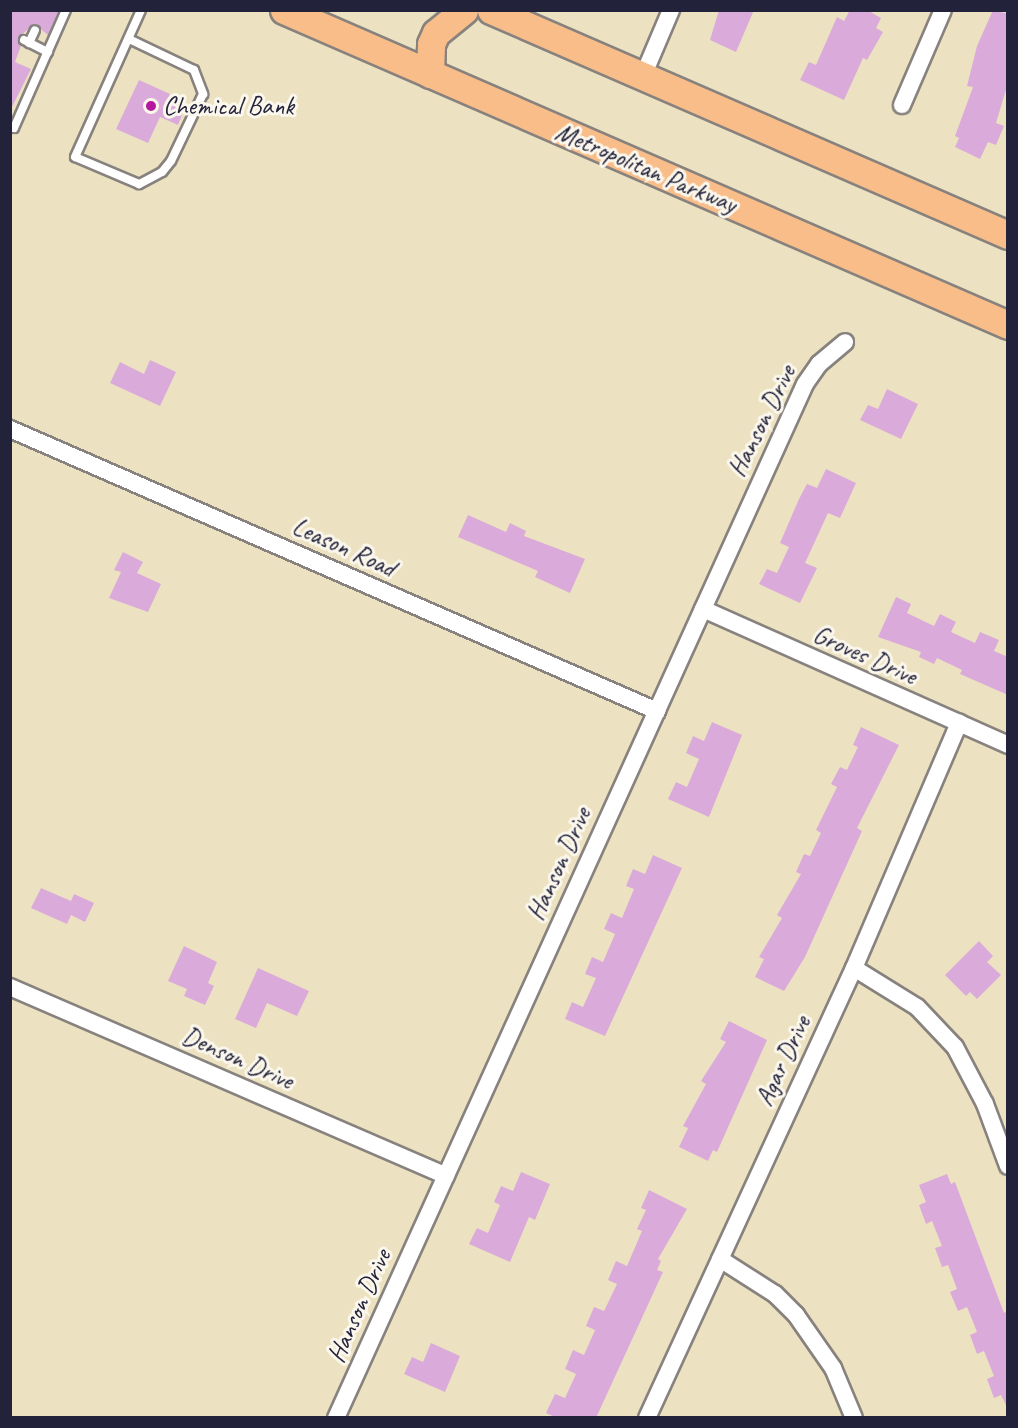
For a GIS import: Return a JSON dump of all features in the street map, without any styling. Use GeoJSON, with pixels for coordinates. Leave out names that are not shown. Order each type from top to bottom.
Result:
{"type":"FeatureCollection","features":[{"type":"Feature","properties":{"kind":"main road","name":"Metropolitan Parkway"},"geometry":{"type":"LineString","coordinates":[[284,10],[1008,325]]}},
{"type":"Feature","properties":{"kind":"main road"},"geometry":{"type":"LineString","coordinates":[[429,74],[431,44],[436,33],[464,10]]}},
{"type":"Feature","properties":{"kind":"main road"},"geometry":{"type":"LineString","coordinates":[[491,10],[1008,235]]}},
{"type":"Feature","properties":{"kind":"street"},"geometry":{"type":"LineString","coordinates":[[643,76],[671,10]]}},
{"type":"Feature","properties":{"kind":"street"},"geometry":{"type":"LineString","coordinates":[[902,105],[943,10]]}},
{"type":"Feature","properties":{"kind":"street","name":"Hanson Drive"},"geometry":{"type":"LineString","coordinates":[[336,1418],[806,384],[819,364],[845,342]]}},
{"type":"Feature","properties":{"kind":"street","name":"Leason Road"},"geometry":{"type":"LineString","coordinates":[[10,429],[657,711]]}},
{"type":"Feature","properties":{"kind":"street","name":"Groves Drive"},"geometry":{"type":"LineString","coordinates":[[703,609],[1008,746]]}},
{"type":"Feature","properties":{"kind":"street","name":"Agar Drive"},"geometry":{"type":"LineString","coordinates":[[647,1418],[854,968],[959,723]]}},
{"type":"Feature","properties":{"kind":"street"},"geometry":{"type":"LineString","coordinates":[[854,968],[917,1007],[955,1047],[985,1104],[1008,1166]]}},
{"type":"Feature","properties":{"kind":"street","name":"Denson Drive"},"geometry":{"type":"LineString","coordinates":[[10,987],[446,1176]]}},
{"type":"Feature","properties":{"kind":"street"},"geometry":{"type":"LineString","coordinates":[[720,1259],[775,1294],[796,1315],[833,1368],[854,1418]]}},
{"type":"Feature","properties":{"kind":"lane"},"geometry":{"type":"LineString","coordinates":[[10,127],[14,128],[66,10]]}},
{"type":"Feature","properties":{"kind":"lane"},"geometry":{"type":"LineString","coordinates":[[129,39],[194,70],[203,94],[171,161],[162,172],[139,184],[75,157],[141,10]]}},
{"type":"Feature","properties":{"kind":"lane"},"geometry":{"type":"LineString","coordinates":[[35,30],[27,41],[48,52]]}},
{"type":"Feature","properties":{"kind":"building"},"geometry":{"type":"Polygon","coordinates":[[[10,10],[59,10],[48,35],[34,24],[18,38],[21,46],[15,62],[31,69],[10,111],[10,10]]]}},
{"type":"Feature","properties":{"kind":"building"},"geometry":{"type":"Polygon","coordinates":[[[719,10],[754,10],[736,52],[710,40],[719,10]]]}},
{"type":"Feature","properties":{"kind":"building"},"geometry":{"type":"Polygon","coordinates":[[[850,10],[867,10],[881,18],[876,28],[883,32],[867,60],[863,58],[844,100],[800,80],[809,62],[816,65],[837,17],[844,21],[850,10]]]}},
{"type":"Feature","properties":{"kind":"building"},"geometry":{"type":"Polygon","coordinates":[[[993,10],[1008,14],[1008,83],[996,123],[1004,126],[996,145],[988,142],[980,159],[955,147],[959,138],[955,136],[973,87],[967,86],[977,46],[993,10]]]}},
{"type":"Feature","properties":{"kind":"building","name":"Chemical Bank"},"geometry":{"type":"Polygon","coordinates":[[[139,80],[170,94],[166,102],[184,110],[178,125],[160,117],[148,143],[116,129],[139,80]]]}},
{"type":"Feature","properties":{"kind":"building"},"geometry":{"type":"Polygon","coordinates":[[[150,360],[176,372],[160,406],[110,383],[120,362],[144,374],[150,360]]]}},
{"type":"Feature","properties":{"kind":"building"},"geometry":{"type":"Polygon","coordinates":[[[887,389],[918,404],[901,439],[860,420],[868,405],[878,409],[887,389]]]}},
{"type":"Feature","properties":{"kind":"building"},"geometry":{"type":"Polygon","coordinates":[[[826,469],[856,483],[840,518],[828,513],[805,563],[817,568],[800,603],[759,584],[767,569],[777,573],[789,547],[780,543],[799,499],[807,484],[817,488],[826,469]]]}},
{"type":"Feature","properties":{"kind":"building"},"geometry":{"type":"Polygon","coordinates":[[[468,515],[506,532],[510,523],[526,531],[524,536],[585,559],[570,593],[535,577],[538,571],[458,537],[468,515]]]}},
{"type":"Feature","properties":{"kind":"building"},"geometry":{"type":"Polygon","coordinates":[[[123,552],[143,562],[137,573],[161,584],[148,612],[109,598],[121,572],[114,570],[123,552]]]}},
{"type":"Feature","properties":{"kind":"building"},"geometry":{"type":"Polygon","coordinates":[[[896,597],[911,604],[907,613],[934,626],[940,614],[956,622],[951,632],[975,643],[980,632],[999,640],[994,651],[1008,657],[1008,695],[960,674],[962,670],[937,658],[934,664],[919,657],[921,652],[878,637],[896,597]]]}},
{"type":"Feature","properties":{"kind":"building"},"geometry":{"type":"Polygon","coordinates":[[[712,722],[742,735],[709,817],[668,799],[676,782],[687,787],[699,759],[686,753],[693,736],[704,741],[712,722]]]}},
{"type":"Feature","properties":{"kind":"building"},"geometry":{"type":"Polygon","coordinates":[[[861,727],[899,745],[857,828],[862,831],[805,957],[784,991],[755,977],[764,959],[759,957],[782,918],[777,915],[801,874],[796,872],[804,854],[810,856],[821,833],[816,830],[837,787],[831,784],[840,767],[847,770],[858,747],[853,745],[861,727]]]}},
{"type":"Feature","properties":{"kind":"building"},"geometry":{"type":"Polygon","coordinates":[[[653,855],[682,868],[605,1036],[565,1019],[572,1002],[583,1007],[596,978],[585,974],[592,957],[603,962],[615,934],[604,929],[611,913],[622,918],[634,889],[626,886],[633,869],[645,874],[653,855]]]}},
{"type":"Feature","properties":{"kind":"building"},"geometry":{"type":"Polygon","coordinates":[[[41,888],[71,901],[74,894],[94,903],[85,922],[71,915],[67,924],[31,908],[41,888]]]}},
{"type":"Feature","properties":{"kind":"building"},"geometry":{"type":"Polygon","coordinates":[[[979,941],[993,956],[987,962],[1001,975],[977,999],[970,992],[966,996],[945,975],[979,941]]]}},
{"type":"Feature","properties":{"kind":"building"},"geometry":{"type":"Polygon","coordinates":[[[184,946],[217,962],[208,983],[214,986],[205,1005],[184,996],[187,989],[168,981],[184,946]]]}},
{"type":"Feature","properties":{"kind":"building"},"geometry":{"type":"Polygon","coordinates":[[[258,968],[309,991],[297,1016],[267,1003],[256,1028],[235,1019],[258,968]]]}},
{"type":"Feature","properties":{"kind":"building"},"geometry":{"type":"Polygon","coordinates":[[[729,1021],[767,1040],[717,1152],[713,1150],[708,1161],[679,1147],[688,1128],[683,1126],[706,1084],[701,1081],[726,1042],[720,1039],[729,1021]]]}},
{"type":"Feature","properties":{"kind":"building"},"geometry":{"type":"Polygon","coordinates":[[[521,1172],[550,1184],[535,1220],[529,1217],[510,1262],[469,1244],[477,1228],[488,1233],[500,1205],[494,1202],[501,1186],[513,1191],[521,1172]]]}},
{"type":"Feature","properties":{"kind":"building"},"geometry":{"type":"Polygon","coordinates":[[[947,1174],[951,1184],[955,1182],[1004,1313],[1008,1311],[1008,1409],[1001,1395],[994,1398],[987,1379],[994,1376],[984,1351],[977,1354],[970,1335],[977,1332],[967,1307],[958,1311],[950,1292],[957,1289],[948,1265],[942,1267],[935,1248],[942,1246],[932,1221],[926,1224],[919,1205],[926,1202],[919,1185],[947,1174]]]}},
{"type":"Feature","properties":{"kind":"building"},"geometry":{"type":"Polygon","coordinates":[[[649,1190],[687,1209],[658,1259],[661,1261],[657,1270],[663,1272],[596,1418],[557,1418],[546,1413],[555,1394],[565,1398],[576,1374],[565,1369],[573,1350],[584,1355],[595,1330],[586,1326],[594,1307],[604,1311],[617,1284],[608,1280],[616,1261],[627,1266],[642,1231],[637,1229],[646,1210],[641,1208],[649,1190]]]}},
{"type":"Feature","properties":{"kind":"building"},"geometry":{"type":"Polygon","coordinates":[[[431,1343],[460,1356],[445,1392],[404,1374],[412,1357],[423,1362],[431,1343]]]}},
{"type":"Feature","properties":{"kind":"place","name":"Chemical Bank"},"geometry":{"type":"Point","coordinates":[151,106]}}]}
